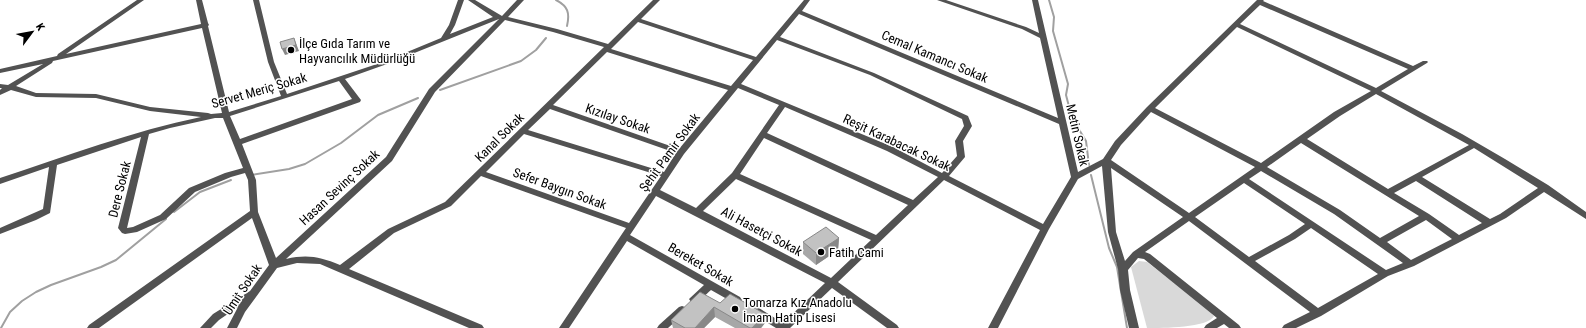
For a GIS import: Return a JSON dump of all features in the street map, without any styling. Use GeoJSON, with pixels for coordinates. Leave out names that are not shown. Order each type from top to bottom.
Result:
{"type":"FeatureCollection","features":[{"type":"Feature","properties":{"kind":"street"},"geometry":{"type":"LineString","coordinates":[[0,92],[56,58],[141,0]]}},
{"type":"Feature","properties":{"kind":"street"},"geometry":{"type":"LineString","coordinates":[[199,0],[226,115],[252,180],[254,212],[274,265],[297,260],[321,261],[479,328]]}},
{"type":"Feature","properties":{"kind":"street"},"geometry":{"type":"LineString","coordinates":[[256,0],[270,62],[285,97]]}},
{"type":"Feature","properties":{"kind":"street"},"geometry":{"type":"LineString","coordinates":[[444,38],[452,25],[461,0]]}},
{"type":"Feature","properties":{"kind":"street"},"geometry":{"type":"LineString","coordinates":[[471,0],[500,17],[521,0]]}},
{"type":"Feature","properties":{"kind":"street","name":"Kanal Sokak"},"geometry":{"type":"LineString","coordinates":[[342,269],[391,231],[448,204],[657,0]]}},
{"type":"Feature","properties":{"kind":"street","name":"Şehit Pamir Sokak"},"geometry":{"type":"LineString","coordinates":[[564,328],[681,152],[797,11],[804,0]]}},
{"type":"Feature","properties":{"kind":"street"},"geometry":{"type":"LineString","coordinates":[[940,0],[1024,28],[1044,37]]}},
{"type":"Feature","properties":{"kind":"street","name":"Metin Sokak"},"geometry":{"type":"LineString","coordinates":[[993,328],[1044,229],[1075,178],[1035,0]]}},
{"type":"Feature","properties":{"kind":"street"},"geometry":{"type":"LineString","coordinates":[[1075,178],[1106,161],[1118,143],[1260,1],[1414,69]]}},
{"type":"Feature","properties":{"kind":"street","name":"Cemal Kamancı Sokak"},"geometry":{"type":"LineString","coordinates":[[797,11],[1063,123]]}},
{"type":"Feature","properties":{"kind":"street","name":"Servet Meriç Sokak"},"geometry":{"type":"LineString","coordinates":[[0,182],[146,133],[215,116],[226,115],[285,97],[385,63],[444,38],[500,17]]}},
{"type":"Feature","properties":{"kind":"street","name":"Reşit Karabacak Sokak"},"geometry":{"type":"LineString","coordinates":[[500,17],[567,33],[608,48],[734,86],[784,104],[890,149],[1044,229]]}},
{"type":"Feature","properties":{"kind":"street","name":"Hasan Sevinç Sokak"},"geometry":{"type":"LineString","coordinates":[[274,265],[389,159],[432,91],[500,17]]}},
{"type":"Feature","properties":{"kind":"street"},"geometry":{"type":"LineString","coordinates":[[637,20],[757,59]]}},
{"type":"Feature","properties":{"kind":"street"},"geometry":{"type":"LineString","coordinates":[[0,71],[206,25]]}},
{"type":"Feature","properties":{"kind":"street"},"geometry":{"type":"LineString","coordinates":[[1237,25],[1300,53],[1377,91],[1474,145],[1545,187],[1586,216]]}},
{"type":"Feature","properties":{"kind":"street"},"geometry":{"type":"LineString","coordinates":[[775,37],[872,74],[965,118],[968,126],[959,141],[961,157],[943,177],[784,328]]}},
{"type":"Feature","properties":{"kind":"street"},"geometry":{"type":"LineString","coordinates":[[1123,269],[1136,254],[1242,179],[1337,114],[1425,62]]}},
{"type":"Feature","properties":{"kind":"street"},"geometry":{"type":"LineString","coordinates":[[237,143],[357,100],[340,78]]}},
{"type":"Feature","properties":{"kind":"street"},"geometry":{"type":"LineString","coordinates":[[0,86],[10,87],[36,95],[96,96],[150,109],[215,116]]}},
{"type":"Feature","properties":{"kind":"street"},"geometry":{"type":"LineString","coordinates":[[697,212],[734,175],[784,104]]}},
{"type":"Feature","properties":{"kind":"street","name":"Kızılay Sokak"},"geometry":{"type":"LineString","coordinates":[[548,106],[681,152]]}},
{"type":"Feature","properties":{"kind":"street"},"geometry":{"type":"LineString","coordinates":[[1150,110],[1261,167],[1337,212],[1411,264]]}},
{"type":"Feature","properties":{"kind":"street"},"geometry":{"type":"LineString","coordinates":[[522,131],[665,175]]}},
{"type":"Feature","properties":{"kind":"street","name":"Dere Sokak"},"geometry":{"type":"LineString","coordinates":[[146,133],[122,228],[126,231],[134,230],[163,217],[196,188],[218,178],[247,170]]}},
{"type":"Feature","properties":{"kind":"street"},"geometry":{"type":"LineString","coordinates":[[762,134],[914,204]]}},
{"type":"Feature","properties":{"kind":"street"},"geometry":{"type":"LineString","coordinates":[[1301,139],[1426,216],[1458,239]]}},
{"type":"Feature","properties":{"kind":"street"},"geometry":{"type":"LineString","coordinates":[[1388,193],[1474,145]]}},
{"type":"Feature","properties":{"kind":"street"},"geometry":{"type":"LineString","coordinates":[[1106,161],[1189,217],[1318,313]]}},
{"type":"Feature","properties":{"kind":"street"},"geometry":{"type":"LineString","coordinates":[[1106,161],[1112,232],[1123,269],[1125,290],[1134,328]]}},
{"type":"Feature","properties":{"kind":"street"},"geometry":{"type":"LineString","coordinates":[[0,230],[33,218],[47,211],[53,164]]}},
{"type":"Feature","properties":{"kind":"street","name":"Sefer Baygın Sokak"},"geometry":{"type":"LineString","coordinates":[[480,173],[630,227]]}},
{"type":"Feature","properties":{"kind":"street"},"geometry":{"type":"LineString","coordinates":[[734,175],[876,239]]}},
{"type":"Feature","properties":{"kind":"street"},"geometry":{"type":"LineString","coordinates":[[1416,177],[1489,223]]}},
{"type":"Feature","properties":{"kind":"street"},"geometry":{"type":"LineString","coordinates":[[1242,179],[1250,182],[1386,274]]}},
{"type":"Feature","properties":{"kind":"street"},"geometry":{"type":"LineString","coordinates":[[1287,328],[1318,313],[1386,274],[1411,264],[1503,216],[1545,187]]}},
{"type":"Feature","properties":{"kind":"street","name":"Ali Hasetçi Sokak"},"geometry":{"type":"LineString","coordinates":[[654,191],[831,282],[894,328]]}},
{"type":"Feature","properties":{"kind":"street"},"geometry":{"type":"LineString","coordinates":[[92,328],[254,212]]}},
{"type":"Feature","properties":{"kind":"street"},"geometry":{"type":"LineString","coordinates":[[1380,242],[1426,216]]}},
{"type":"Feature","properties":{"kind":"street"},"geometry":{"type":"LineString","coordinates":[[1248,261],[1292,237],[1311,224]]}},
{"type":"Feature","properties":{"kind":"street","name":"Bereket Sokak"},"geometry":{"type":"LineString","coordinates":[[625,236],[784,328]]}},
{"type":"Feature","properties":{"kind":"street"},"geometry":{"type":"LineString","coordinates":[[1136,254],[1147,256],[1236,328]]}},
{"type":"Feature","properties":{"kind":"street","name":"Ümit Sokak"},"geometry":{"type":"LineString","coordinates":[[232,328],[242,309],[274,265]]}},
{"type":"Feature","properties":{"kind":"street"},"geometry":{"type":"LineString","coordinates":[[662,328],[710,285]]}},
{"type":"Feature","properties":{"kind":"street"},"geometry":{"type":"LineString","coordinates":[[205,328],[216,317],[256,290]]}},
{"type":"Feature","properties":{"kind":"street"},"geometry":{"type":"LineString","coordinates":[[1209,328],[1224,319]]}},
{"type":"Feature","properties":{"kind":"shaded area"},"geometry":{"type":"Polygon","coordinates":[[[1139,261],[1147,262],[1209,310],[1214,316],[1210,320],[1194,325],[1147,328],[1131,267],[1139,261]]]}},
{"type":"Feature","properties":{"kind":"building"},"geometry":{"type":"Polygon","coordinates":[[[294,38],[296,45],[282,49],[280,42],[294,38]]]}},
{"type":"Feature","properties":{"kind":"building"},"geometry":{"type":"Polygon","coordinates":[[[826,227],[839,238],[816,253],[803,242],[826,227]]]}},
{"type":"Feature","properties":{"kind":"building"},"geometry":{"type":"Polygon","coordinates":[[[700,292],[720,303],[730,294],[765,314],[752,328],[714,307],[695,328],[685,328],[671,320],[700,292]]]}},
{"type":"Feature","properties":{"kind":"waterway"},"geometry":{"type":"LineString","coordinates":[[556,0],[566,7],[568,14],[567,26]]}},
{"type":"Feature","properties":{"kind":"waterway"},"geometry":{"type":"LineString","coordinates":[[1049,0],[1054,17],[1053,31],[1068,84],[1066,95],[1072,118],[1086,141],[1089,165]]}},
{"type":"Feature","properties":{"kind":"waterway"},"geometry":{"type":"LineString","coordinates":[[440,90],[521,61],[536,50],[546,38]]}},
{"type":"Feature","properties":{"kind":"waterway"},"geometry":{"type":"LineString","coordinates":[[251,175],[289,169],[305,164],[341,143],[378,115],[418,98]]}},
{"type":"Feature","properties":{"kind":"waterway"},"geometry":{"type":"LineString","coordinates":[[1091,175],[1109,248],[1117,267],[1127,328]]}},
{"type":"Feature","properties":{"kind":"waterway"},"geometry":{"type":"LineString","coordinates":[[174,212],[200,192],[231,180]]}},
{"type":"Feature","properties":{"kind":"waterway"},"geometry":{"type":"LineString","coordinates":[[1,328],[10,312],[22,301],[51,285],[116,260],[166,219]]}},
{"type":"Feature","properties":{"kind":"place","name":"İlçe Gıda Tarım ve Hayvancılık Müdürlüğü"},"geometry":{"type":"Point","coordinates":[291,50]}},
{"type":"Feature","properties":{"kind":"place","name":"Fatih Cami"},"geometry":{"type":"Point","coordinates":[821,252]}},
{"type":"Feature","properties":{"kind":"place","name":"Tomarza Kız Anadolu İmam Hatip Lisesi"},"geometry":{"type":"Point","coordinates":[735,309]}}]}
